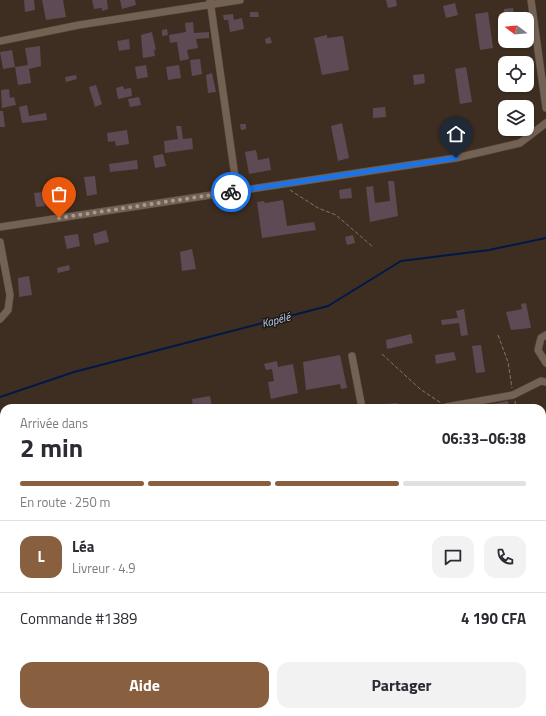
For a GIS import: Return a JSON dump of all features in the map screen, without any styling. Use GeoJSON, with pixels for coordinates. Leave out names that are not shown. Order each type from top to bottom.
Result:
{"type":"FeatureCollection","features":[{"type":"Feature","properties":{"kind":"street"},"geometry":{"type":"LineString","coordinates":[[0,41],[211,2],[240,0]]}},
{"type":"Feature","properties":{"kind":"street"},"geometry":{"type":"LineString","coordinates":[[531,0],[546,108]]}},
{"type":"Feature","properties":{"kind":"street"},"geometry":{"type":"LineString","coordinates":[[211,2],[238,191]]}},
{"type":"Feature","properties":{"kind":"street"},"geometry":{"type":"LineString","coordinates":[[0,227],[464,157],[520,143],[546,124]]}},
{"type":"Feature","properties":{"kind":"street"},"geometry":{"type":"LineString","coordinates":[[0,242],[10,295],[8,310],[0,319]]}},
{"type":"Feature","properties":{"kind":"street"},"geometry":{"type":"LineString","coordinates":[[546,335],[541,338],[538,350],[546,363]]}},
{"type":"Feature","properties":{"kind":"street"},"geometry":{"type":"LineString","coordinates":[[352,356],[361,404]]}},
{"type":"Feature","properties":{"kind":"street"},"geometry":{"type":"LineString","coordinates":[[463,404],[513,395],[541,382],[546,382]]}},
{"type":"Feature","properties":{"kind":"path"},"geometry":{"type":"LineString","coordinates":[[283,184],[304,200],[336,215],[373,247]]}},
{"type":"Feature","properties":{"kind":"path"},"geometry":{"type":"LineString","coordinates":[[498,335],[508,362],[515,404]]}},
{"type":"Feature","properties":{"kind":"path"},"geometry":{"type":"LineString","coordinates":[[382,354],[420,389],[442,404]]}},
{"type":"Feature","properties":{"kind":"building"},"geometry":{"type":"Polygon","coordinates":[[[24,0],[34,0],[35,10],[25,12],[24,0]]]}},
{"type":"Feature","properties":{"kind":"building"},"geometry":{"type":"Polygon","coordinates":[[[42,0],[63,0],[66,17],[46,20],[42,0]]]}},
{"type":"Feature","properties":{"kind":"building"},"geometry":{"type":"Polygon","coordinates":[[[92,0],[107,0],[108,9],[102,11],[102,8],[94,9],[92,0]]]}},
{"type":"Feature","properties":{"kind":"building"},"geometry":{"type":"Polygon","coordinates":[[[120,0],[135,0],[136,5],[122,9],[120,0]]]}},
{"type":"Feature","properties":{"kind":"building"},"geometry":{"type":"Polygon","coordinates":[[[386,0],[396,0],[397,6],[388,8],[386,0]]]}},
{"type":"Feature","properties":{"kind":"building"},"geometry":{"type":"Polygon","coordinates":[[[455,3],[458,15],[446,18],[443,6],[455,3]]]}},
{"type":"Feature","properties":{"kind":"building"},"geometry":{"type":"Polygon","coordinates":[[[513,8],[514,12],[504,12],[504,9],[513,8]]]}},
{"type":"Feature","properties":{"kind":"building"},"geometry":{"type":"Polygon","coordinates":[[[250,12],[258,12],[259,17],[250,17],[250,12]]]}},
{"type":"Feature","properties":{"kind":"building"},"geometry":{"type":"Polygon","coordinates":[[[488,12],[493,48],[480,50],[475,14],[488,12]]]}},
{"type":"Feature","properties":{"kind":"building"},"geometry":{"type":"Polygon","coordinates":[[[233,14],[234,20],[242,18],[244,29],[230,32],[228,20],[224,20],[223,15],[233,14]]]}},
{"type":"Feature","properties":{"kind":"building"},"geometry":{"type":"Polygon","coordinates":[[[193,22],[194,33],[209,32],[209,38],[196,39],[198,48],[187,50],[189,59],[180,61],[177,42],[170,43],[169,35],[186,32],[185,23],[193,22]]]}},
{"type":"Feature","properties":{"kind":"building"},"geometry":{"type":"Polygon","coordinates":[[[167,29],[168,35],[162,36],[162,30],[167,29]]]}},
{"type":"Feature","properties":{"kind":"building"},"geometry":{"type":"Polygon","coordinates":[[[152,32],[156,50],[154,50],[155,56],[143,58],[141,35],[152,32]]]}},
{"type":"Feature","properties":{"kind":"building"},"geometry":{"type":"Polygon","coordinates":[[[327,35],[327,38],[343,36],[349,70],[322,75],[314,38],[327,35]]]}},
{"type":"Feature","properties":{"kind":"building"},"geometry":{"type":"Polygon","coordinates":[[[270,37],[272,43],[266,44],[265,39],[270,37]]]}},
{"type":"Feature","properties":{"kind":"building"},"geometry":{"type":"Polygon","coordinates":[[[129,39],[130,49],[119,51],[117,41],[129,39]]]}},
{"type":"Feature","properties":{"kind":"building"},"geometry":{"type":"Polygon","coordinates":[[[40,46],[41,66],[29,69],[31,83],[18,85],[15,67],[28,65],[25,48],[40,46]]]}},
{"type":"Feature","properties":{"kind":"building"},"geometry":{"type":"Polygon","coordinates":[[[12,50],[15,67],[3,69],[0,52],[12,50]]]}},
{"type":"Feature","properties":{"kind":"building"},"geometry":{"type":"Polygon","coordinates":[[[200,59],[202,74],[192,76],[190,60],[200,59]]]}},
{"type":"Feature","properties":{"kind":"building"},"geometry":{"type":"Polygon","coordinates":[[[146,65],[148,77],[137,79],[135,67],[146,65]]]}},
{"type":"Feature","properties":{"kind":"building"},"geometry":{"type":"Polygon","coordinates":[[[179,65],[181,78],[168,80],[166,67],[179,65]]]}},
{"type":"Feature","properties":{"kind":"building"},"geometry":{"type":"Polygon","coordinates":[[[466,67],[472,102],[460,104],[455,69],[466,67]]]}},
{"type":"Feature","properties":{"kind":"building"},"geometry":{"type":"Polygon","coordinates":[[[212,73],[216,92],[208,93],[206,75],[212,73]]]}},
{"type":"Feature","properties":{"kind":"building"},"geometry":{"type":"Polygon","coordinates":[[[424,74],[425,83],[414,85],[413,75],[424,74]]]}},
{"type":"Feature","properties":{"kind":"building"},"geometry":{"type":"Polygon","coordinates":[[[76,75],[77,79],[66,82],[65,77],[76,75]]]}},
{"type":"Feature","properties":{"kind":"building"},"geometry":{"type":"Polygon","coordinates":[[[96,85],[102,104],[95,107],[89,87],[96,85]]]}},
{"type":"Feature","properties":{"kind":"building"},"geometry":{"type":"Polygon","coordinates":[[[123,86],[124,89],[131,88],[132,96],[118,99],[116,88],[123,86]]]}},
{"type":"Feature","properties":{"kind":"building"},"geometry":{"type":"Polygon","coordinates":[[[9,89],[10,98],[14,97],[16,105],[2,108],[1,90],[9,89]]]}},
{"type":"Feature","properties":{"kind":"building"},"geometry":{"type":"Polygon","coordinates":[[[139,97],[141,105],[130,107],[128,99],[139,97]]]}},
{"type":"Feature","properties":{"kind":"building"},"geometry":{"type":"Polygon","coordinates":[[[27,105],[29,116],[46,113],[47,120],[22,123],[19,107],[27,105]]]}},
{"type":"Feature","properties":{"kind":"building"},"geometry":{"type":"Polygon","coordinates":[[[385,107],[386,117],[373,118],[373,108],[385,107]]]}},
{"type":"Feature","properties":{"kind":"building"},"geometry":{"type":"Polygon","coordinates":[[[0,111],[3,111],[5,127],[0,127],[0,111]]]}},
{"type":"Feature","properties":{"kind":"building"},"geometry":{"type":"Polygon","coordinates":[[[342,123],[349,158],[338,161],[331,126],[342,123]]]}},
{"type":"Feature","properties":{"kind":"building"},"geometry":{"type":"Polygon","coordinates":[[[240,124],[246,124],[246,129],[241,130],[240,124]]]}},
{"type":"Feature","properties":{"kind":"building"},"geometry":{"type":"Polygon","coordinates":[[[176,126],[181,126],[183,139],[192,138],[193,149],[165,153],[164,141],[178,139],[176,126]]]}},
{"type":"Feature","properties":{"kind":"building"},"geometry":{"type":"Polygon","coordinates":[[[127,130],[129,144],[116,146],[115,141],[108,142],[107,133],[127,130]]]}},
{"type":"Feature","properties":{"kind":"building"},"geometry":{"type":"Polygon","coordinates":[[[256,150],[258,160],[269,158],[271,170],[249,174],[245,152],[256,150]]]}},
{"type":"Feature","properties":{"kind":"building"},"geometry":{"type":"Polygon","coordinates":[[[163,154],[166,166],[155,168],[153,156],[163,154]]]}},
{"type":"Feature","properties":{"kind":"building"},"geometry":{"type":"Polygon","coordinates":[[[137,160],[138,169],[110,172],[109,164],[137,160]]]}},
{"type":"Feature","properties":{"kind":"building"},"geometry":{"type":"Polygon","coordinates":[[[95,176],[97,194],[87,196],[84,177],[95,176]]]}},
{"type":"Feature","properties":{"kind":"building"},"geometry":{"type":"Polygon","coordinates":[[[388,181],[394,181],[398,216],[370,222],[366,187],[373,186],[375,203],[390,201],[388,181]]]}},
{"type":"Feature","properties":{"kind":"building"},"geometry":{"type":"Polygon","coordinates":[[[351,188],[352,198],[340,199],[339,190],[351,188]]]}},
{"type":"Feature","properties":{"kind":"building"},"geometry":{"type":"Polygon","coordinates":[[[43,192],[45,206],[36,207],[34,193],[43,192]]]}},
{"type":"Feature","properties":{"kind":"building"},"geometry":{"type":"Polygon","coordinates":[[[283,200],[287,226],[314,222],[316,230],[262,238],[257,202],[264,201],[265,203],[283,200]]]}},
{"type":"Feature","properties":{"kind":"building"},"geometry":{"type":"Polygon","coordinates":[[[106,230],[109,242],[95,245],[93,234],[106,230]]]}},
{"type":"Feature","properties":{"kind":"building"},"geometry":{"type":"Polygon","coordinates":[[[78,234],[80,246],[67,249],[64,236],[78,234]]]}},
{"type":"Feature","properties":{"kind":"building"},"geometry":{"type":"Polygon","coordinates":[[[353,235],[355,243],[347,245],[345,237],[353,235]]]}},
{"type":"Feature","properties":{"kind":"building"},"geometry":{"type":"Polygon","coordinates":[[[192,249],[196,269],[182,271],[180,252],[192,249]]]}},
{"type":"Feature","properties":{"kind":"building"},"geometry":{"type":"Polygon","coordinates":[[[69,265],[70,270],[58,273],[57,268],[69,265]]]}},
{"type":"Feature","properties":{"kind":"building"},"geometry":{"type":"Polygon","coordinates":[[[29,276],[32,295],[19,297],[18,278],[29,276]]]}},
{"type":"Feature","properties":{"kind":"building"},"geometry":{"type":"Polygon","coordinates":[[[526,303],[531,328],[511,330],[506,312],[522,309],[521,304],[526,303]]]}},
{"type":"Feature","properties":{"kind":"building"},"geometry":{"type":"Polygon","coordinates":[[[464,309],[468,335],[461,336],[459,323],[442,325],[441,320],[458,318],[456,311],[464,309]]]}},
{"type":"Feature","properties":{"kind":"building"},"geometry":{"type":"Polygon","coordinates":[[[411,334],[413,343],[387,349],[386,340],[411,334]]]}},
{"type":"Feature","properties":{"kind":"building"},"geometry":{"type":"Polygon","coordinates":[[[481,345],[485,372],[476,373],[472,346],[481,345]]]}},
{"type":"Feature","properties":{"kind":"building"},"geometry":{"type":"Polygon","coordinates":[[[454,352],[456,360],[436,364],[435,355],[454,352]]]}},
{"type":"Feature","properties":{"kind":"building"},"geometry":{"type":"Polygon","coordinates":[[[340,355],[347,388],[341,389],[340,384],[306,390],[303,362],[340,355]]]}},
{"type":"Feature","properties":{"kind":"building"},"geometry":{"type":"Polygon","coordinates":[[[277,361],[278,367],[293,364],[298,393],[271,399],[268,382],[274,381],[272,369],[266,370],[264,364],[277,361]]]}},
{"type":"Feature","properties":{"kind":"building"},"geometry":{"type":"Polygon","coordinates":[[[210,396],[211,404],[193,404],[192,399],[210,396]]]}},
{"type":"Feature","properties":{"kind":"building"},"geometry":{"type":"Polygon","coordinates":[[[508,401],[508,404],[492,404],[508,401]]]}},
{"type":"Feature","properties":{"kind":"waterway","name":"Kapélé"},"geometry":{"type":"LineString","coordinates":[[0,397],[74,372],[328,306],[401,261],[489,250],[546,238]]}},
{"type":"Feature","properties":{"kind":"way so far"},"geometry":{"type":"LineString","coordinates":[[59,218],[231,192]]}},
{"type":"Feature","properties":{"kind":"route"},"geometry":{"type":"LineString","coordinates":[[231,192],[456,158]]}}]}
